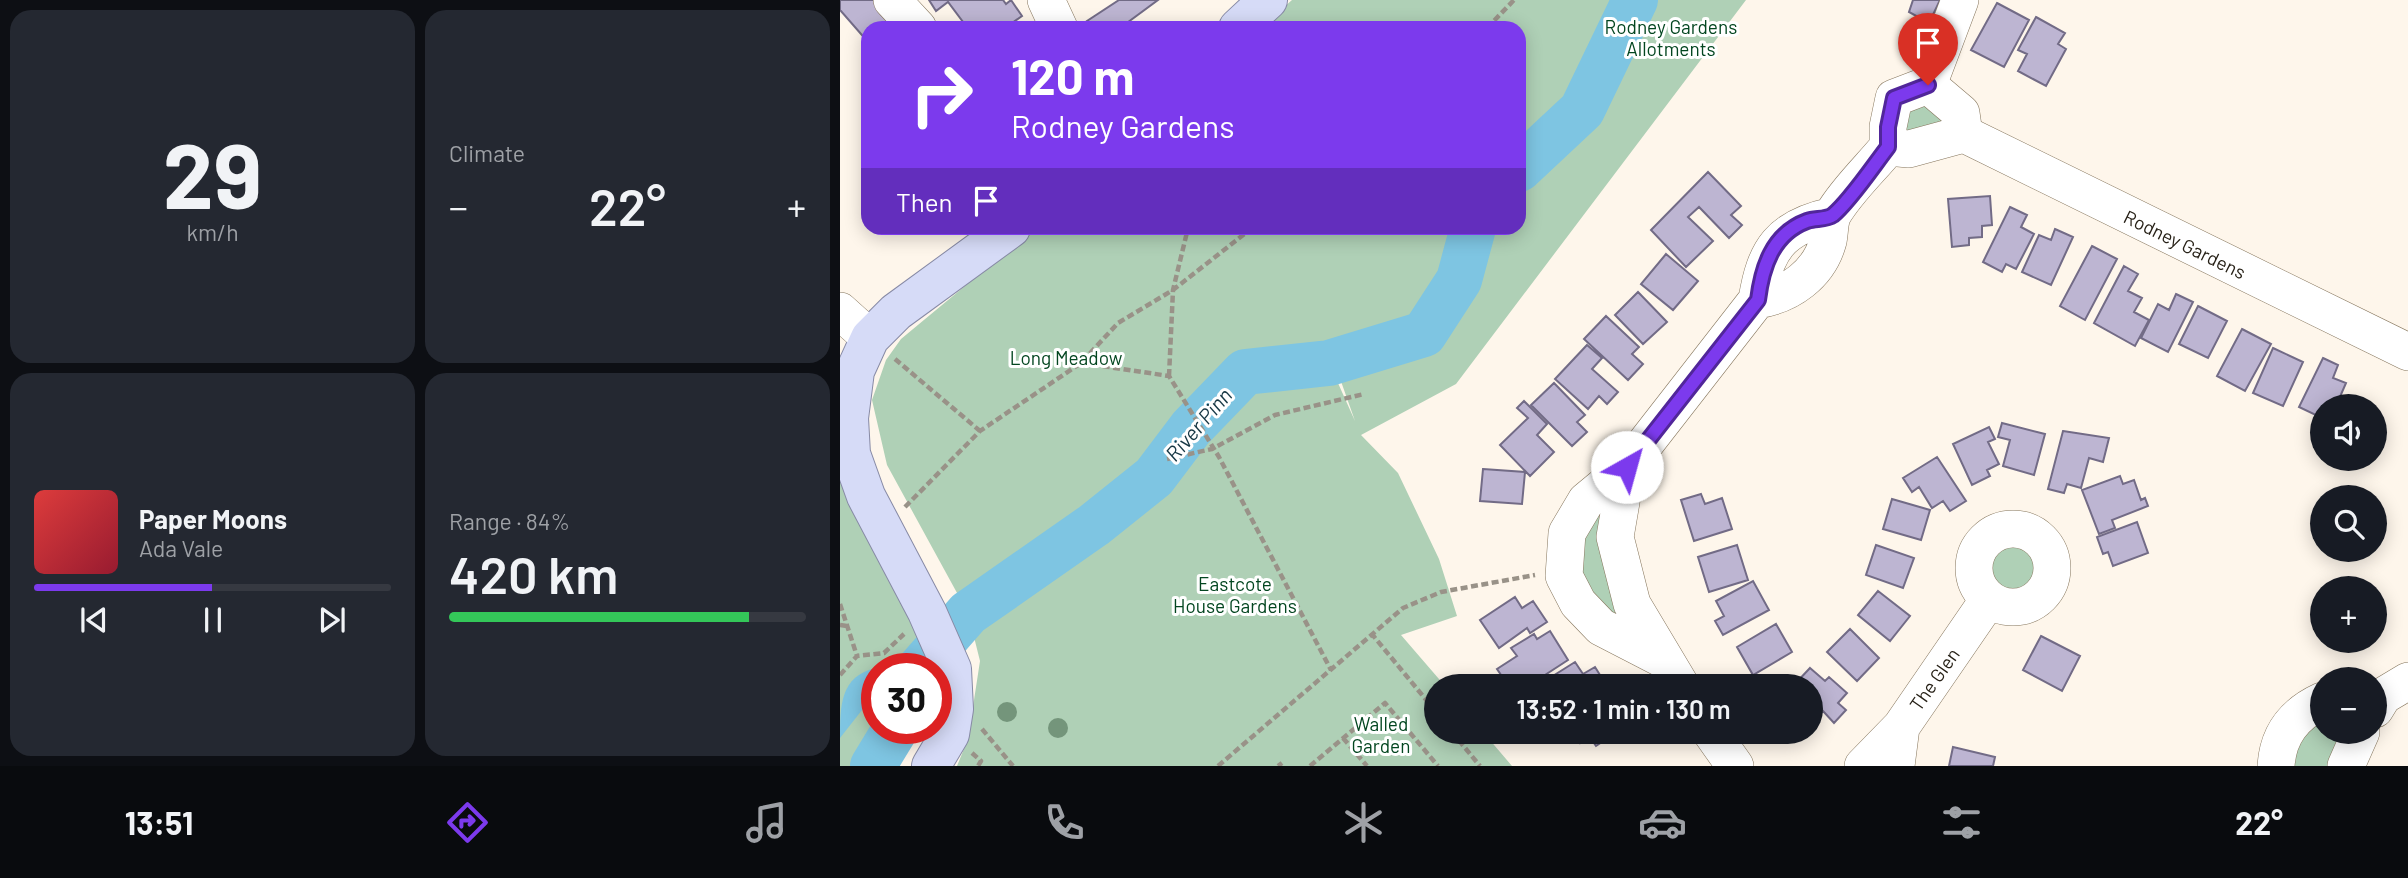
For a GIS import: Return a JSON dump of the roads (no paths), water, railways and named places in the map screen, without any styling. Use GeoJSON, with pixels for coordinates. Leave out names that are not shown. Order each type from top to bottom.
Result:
{"type":"FeatureCollection","features":[{"type":"Feature","properties":{"kind":"main road"},"geometry":{"type":"LineString","coordinates":[[1246,21],[1268,0]]}},
{"type":"Feature","properties":{"kind":"main road"},"geometry":{"type":"LineString","coordinates":[[931,766],[950,734],[954,709],[952,669],[930,619],[866,496],[851,454],[849,418],[855,371],[870,338],[896,312],[1002,235]]}},
{"type":"Feature","properties":{"kind":"street"},"geometry":{"type":"LineString","coordinates":[[892,0],[912,21]]}},
{"type":"Feature","properties":{"kind":"street"},"geometry":{"type":"LineString","coordinates":[[1046,0],[1056,21]]}},
{"type":"Feature","properties":{"kind":"street"},"geometry":{"type":"LineString","coordinates":[[1672,672],[1601,627],[1578,603],[1564,576],[1567,533],[1586,501],[1627,467],[1758,300],[1762,270],[1772,250],[1788,233],[1806,221],[1832,216],[1888,147],[1888,127],[1894,98],[1928,85],[1960,0]]}},
{"type":"Feature","properties":{"kind":"street"},"geometry":{"type":"LineString","coordinates":[[1888,147],[1909,149],[1964,134],[1961,113],[1928,85]]}},
{"type":"Feature","properties":{"kind":"street","name":"Rodney Gardens"},"geometry":{"type":"LineString","coordinates":[[1964,134],[2408,352]]}},
{"type":"Feature","properties":{"kind":"street"},"geometry":{"type":"LineString","coordinates":[[840,311],[870,338]]}},
{"type":"Feature","properties":{"kind":"street"},"geometry":{"type":"LineString","coordinates":[[1627,467],[1615,537],[1632,604],[1672,672]]}},
{"type":"Feature","properties":{"kind":"street","name":"The Glen"},"geometry":{"type":"LineString","coordinates":[[1896,766],[1901,727],[1989,598]]}},
{"type":"Feature","properties":{"kind":"street"},"geometry":{"type":"LineString","coordinates":[[2276,766],[2282,737],[2294,719],[2310,709]]}},
{"type":"Feature","properties":{"kind":"street"},"geometry":{"type":"LineString","coordinates":[[1863,766],[1901,727]]}},
{"type":"Feature","properties":{"kind":"street"},"geometry":{"type":"LineString","coordinates":[[1720,744],[1734,766]]}},
{"type":"Feature","properties":{"kind":"street"},"geometry":{"type":"LineString","coordinates":[[2346,766],[2356,744]]}},
{"type":"Feature","properties":{"kind":"water"},"geometry":{"type":"Polygon","coordinates":[[[861,674],[861,711],[840,738],[844,694],[861,674]]]}},
{"type":"Feature","properties":{"kind":"waterway","name":"River Pinn"},"geometry":{"type":"LineString","coordinates":[[1526,162],[1582,110],[1635,0]]}},
{"type":"Feature","properties":{"kind":"waterway","name":"River Pinn"},"geometry":{"type":"LineString","coordinates":[[933,653],[968,613],[1094,525],[1154,477],[1191,428],[1245,372],[1329,363],[1424,334],[1459,280],[1471,235]]}},
{"type":"Feature","properties":{"kind":"waterway","name":"River Pinn"},"geometry":{"type":"LineString","coordinates":[[873,766],[886,744]]}},
{"type":"Feature","properties":{"kind":"park label","name":"Rodney Gardens Allotments"},"geometry":{"type":"Point","coordinates":[1671,37]}},
{"type":"Feature","properties":{"kind":"park label","name":"Long Meadow"},"geometry":{"type":"Point","coordinates":[1066,357]}},
{"type":"Feature","properties":{"kind":"park label","name":"Eastcote House Gardens"},"geometry":{"type":"Point","coordinates":[1235,594]}},
{"type":"Feature","properties":{"kind":"park label","name":"Walled Garden"},"geometry":{"type":"Point","coordinates":[1381,734]}}]}
